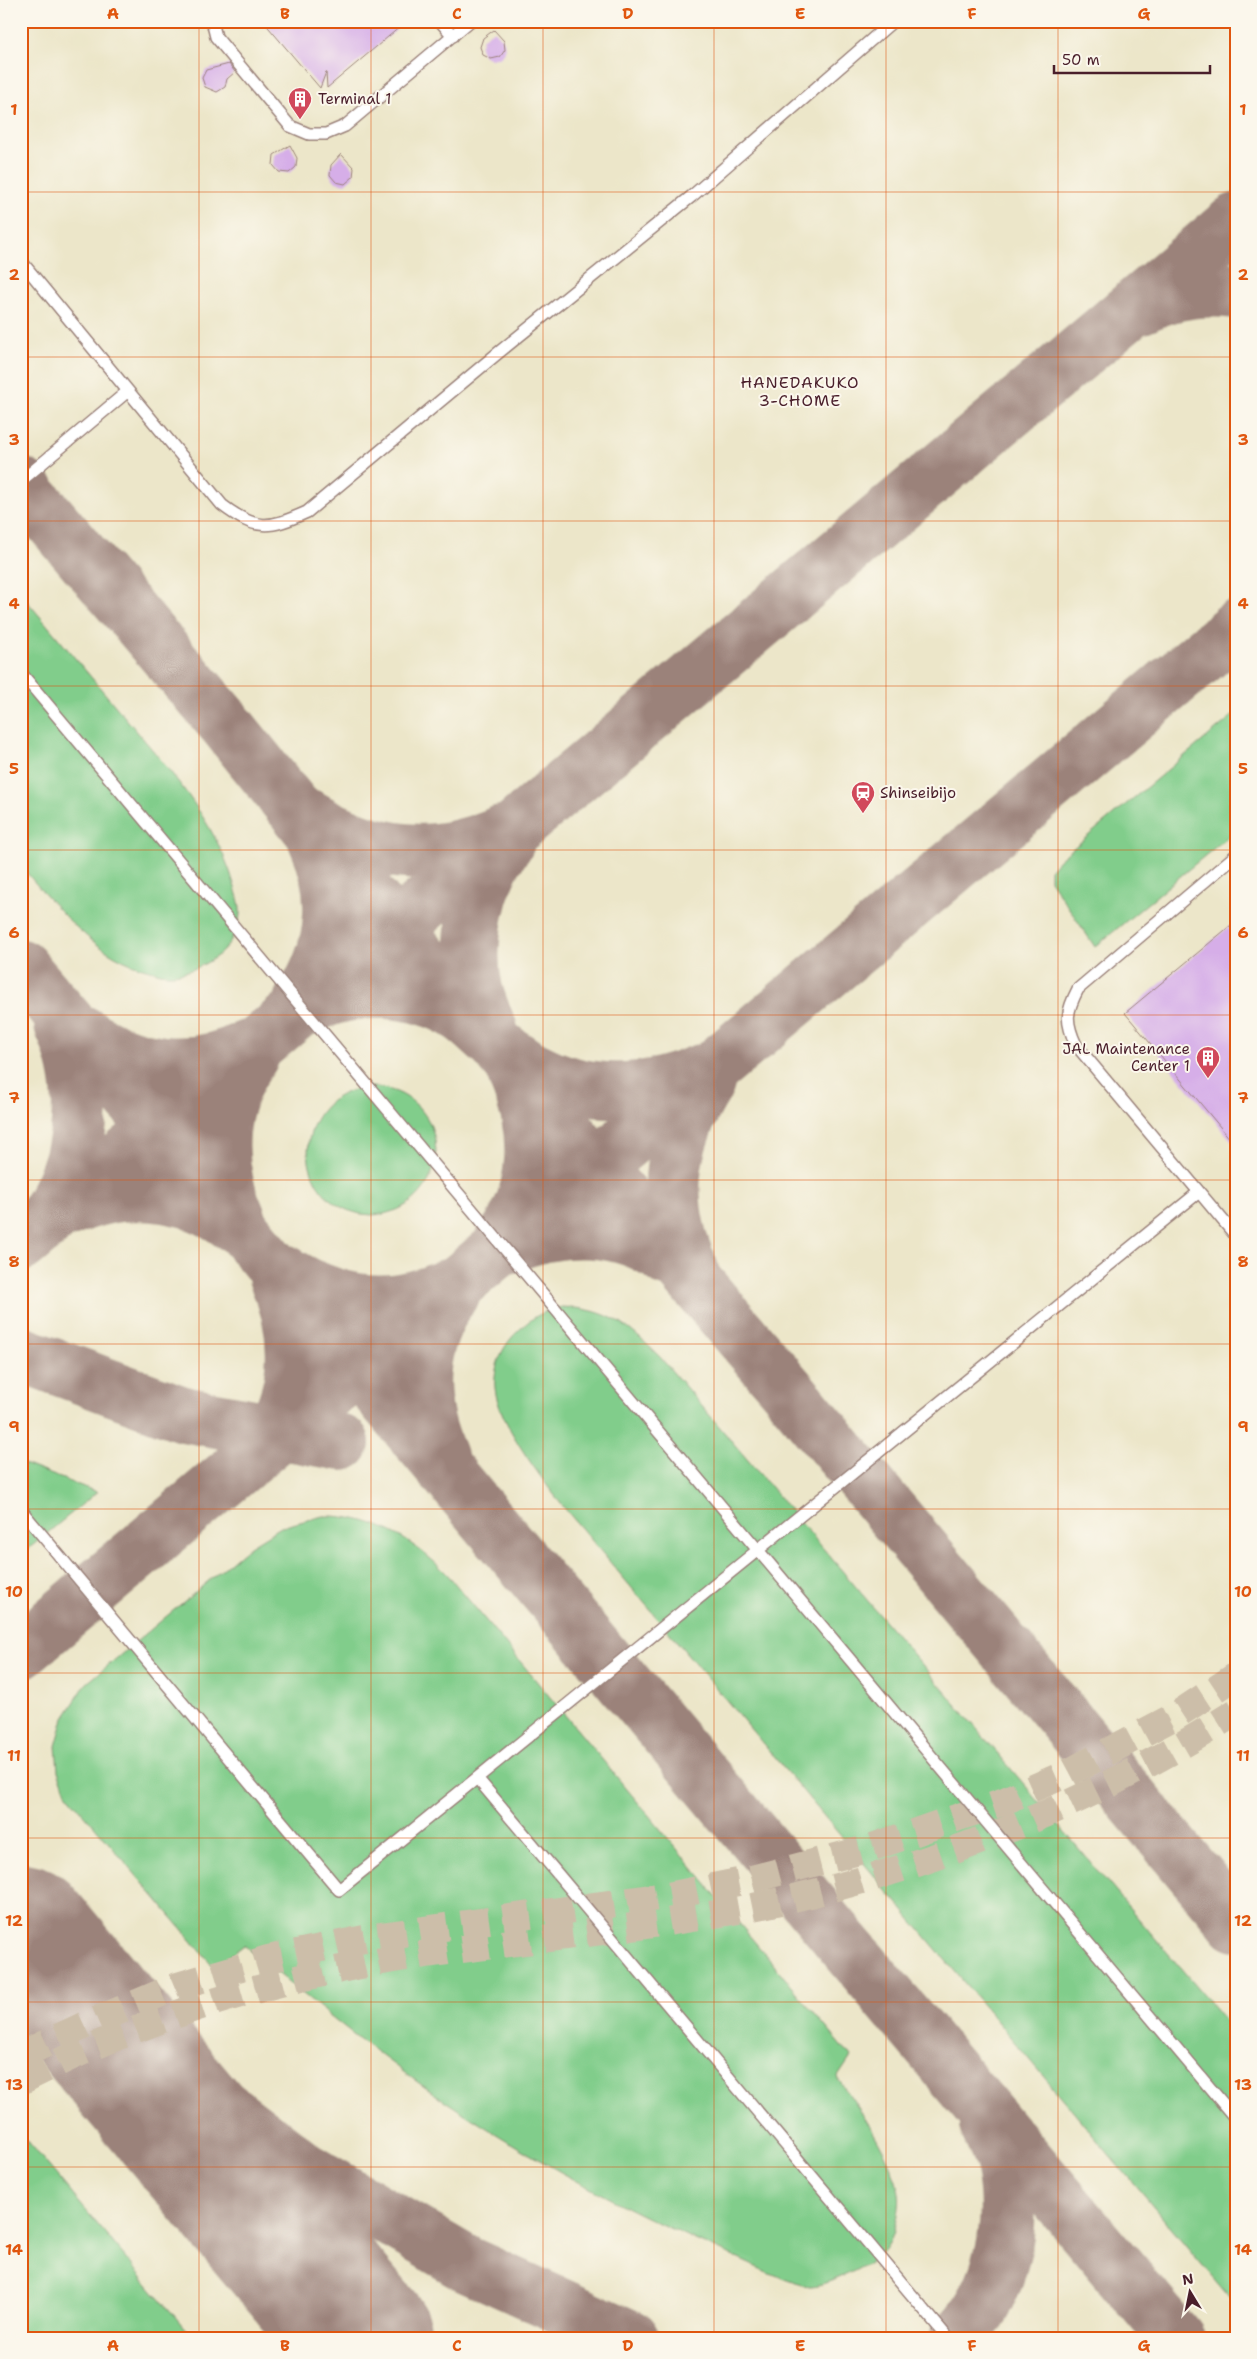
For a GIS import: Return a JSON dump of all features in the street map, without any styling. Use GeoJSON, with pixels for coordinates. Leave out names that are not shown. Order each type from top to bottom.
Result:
{"type":"FeatureCollection","features":[{"type":"Feature","properties":{"kind":"lane"},"geometry":{"type":"LineString","coordinates":[[212,21],[216,37],[290,126],[309,134],[326,134],[345,126],[470,21]]}},
{"type":"Feature","properties":{"kind":"lane"},"geometry":{"type":"LineString","coordinates":[[440,21],[453,36]]}},
{"type":"Feature","properties":{"kind":"lane"},"geometry":{"type":"LineString","coordinates":[[21,261],[222,505],[237,516],[254,524],[269,526],[307,512],[498,353],[692,196],[893,21]]}},
{"type":"Feature","properties":{"kind":"lane"},"geometry":{"type":"LineString","coordinates":[[21,481],[128,391]]}},
{"type":"Feature","properties":{"kind":"lane"},"geometry":{"type":"LineString","coordinates":[[21,673],[1236,2119]]}},
{"type":"Feature","properties":{"kind":"lane"},"geometry":{"type":"LineString","coordinates":[[1236,855],[1078,989],[1069,1007],[1067,1020],[1076,1045],[1236,1236]]}},
{"type":"Feature","properties":{"kind":"lane"},"geometry":{"type":"LineString","coordinates":[[21,1510],[339,1890],[1198,1192]]}},
{"type":"Feature","properties":{"kind":"lane"},"geometry":{"type":"LineString","coordinates":[[477,1778],[948,2338]]}},
{"type":"Feature","properties":{"kind":"green space"},"geometry":{"type":"Polygon","coordinates":[[[21,594],[188,794],[215,837],[226,860],[234,884],[240,916],[236,929],[226,948],[201,966],[185,972],[166,974],[133,965],[114,956],[96,944],[64,915],[21,866],[21,594]]]}},
{"type":"Feature","properties":{"kind":"green space"},"geometry":{"type":"Polygon","coordinates":[[[1236,713],[1236,830],[1095,947],[1050,880],[1050,870],[1059,860],[1236,713]]]}},
{"type":"Feature","properties":{"kind":"green space"},"geometry":{"type":"Polygon","coordinates":[[[372,1087],[397,1092],[417,1106],[431,1126],[436,1151],[431,1176],[417,1196],[397,1210],[372,1215],[347,1210],[327,1196],[313,1176],[308,1151],[313,1126],[327,1106],[347,1092],[372,1087]]]}},
{"type":"Feature","properties":{"kind":"green space"},"geometry":{"type":"Polygon","coordinates":[[[562,1307],[593,1311],[617,1321],[638,1336],[660,1357],[1236,2033],[1236,2305],[561,1504],[521,1448],[498,1402],[495,1388],[497,1365],[507,1345],[527,1323],[537,1316],[562,1307]]]}},
{"type":"Feature","properties":{"kind":"green space"},"geometry":{"type":"Polygon","coordinates":[[[21,1463],[97,1492],[21,1555],[21,1463]]]}},
{"type":"Feature","properties":{"kind":"green space"},"geometry":{"type":"Polygon","coordinates":[[[323,1516],[359,1520],[391,1532],[420,1550],[447,1574],[851,2057],[837,2078],[865,2118],[883,2149],[896,2180],[899,2198],[899,2207],[892,2238],[881,2254],[873,2260],[829,2282],[811,2286],[803,2285],[783,2279],[692,2239],[575,2180],[499,2136],[426,2088],[379,2054],[244,1945],[215,1968],[67,1794],[58,1771],[56,1746],[64,1718],[86,1684],[250,1546],[281,1527],[323,1516]]]}},
{"type":"Feature","properties":{"kind":"green space"},"geometry":{"type":"Polygon","coordinates":[[[21,2133],[193,2338],[21,2338],[21,2133]]]}},
{"type":"Feature","properties":{"kind":"building"},"geometry":{"type":"Polygon","coordinates":[[[263,21],[407,21],[327,88],[326,72],[320,88],[263,21]]]}},
{"type":"Feature","properties":{"kind":"building"},"geometry":{"type":"Polygon","coordinates":[[[494,30],[504,41],[505,50],[500,57],[491,59],[483,55],[480,47],[483,38],[494,30]]]}},
{"type":"Feature","properties":{"kind":"building"},"geometry":{"type":"Polygon","coordinates":[[[229,64],[235,72],[227,79],[225,87],[217,92],[205,87],[202,78],[206,70],[229,64]]]}},
{"type":"Feature","properties":{"kind":"building"},"geometry":{"type":"Polygon","coordinates":[[[290,145],[297,158],[296,167],[289,173],[279,172],[273,165],[274,155],[290,145]]]}},
{"type":"Feature","properties":{"kind":"building"},"geometry":{"type":"Polygon","coordinates":[[[341,154],[354,168],[353,177],[345,184],[336,182],[330,175],[331,165],[341,154]]]}},
{"type":"Feature","properties":{"kind":"building","name":"JAL Maintenance Center 1"},"geometry":{"type":"Polygon","coordinates":[[[1236,921],[1236,1146],[1125,1013],[1236,921]]]}},
{"type":"Feature","properties":{"kind":"taxiway"},"geometry":{"type":"LineString","coordinates":[[21,1244],[1236,221]]}},
{"type":"Feature","properties":{"kind":"taxiway"},"geometry":{"type":"LineString","coordinates":[[1142,306],[1164,297],[1188,291],[1236,291]]}},
{"type":"Feature","properties":{"kind":"taxiway"},"geometry":{"type":"LineString","coordinates":[[21,485],[224,722],[309,827],[498,1047],[596,1167],[787,1389],[1236,1923]]}},
{"type":"Feature","properties":{"kind":"taxiway"},"geometry":{"type":"LineString","coordinates":[[21,1651],[1236,628]]}},
{"type":"Feature","properties":{"kind":"taxiway"},"geometry":{"type":"LineString","coordinates":[[309,817],[357,840],[403,851],[427,852],[451,849],[475,843],[501,833]]}},
{"type":"Feature","properties":{"kind":"taxiway"},"geometry":{"type":"LineString","coordinates":[[301,1001],[321,962],[327,942],[330,921],[329,880],[315,838]]}},
{"type":"Feature","properties":{"kind":"taxiway"},"geometry":{"type":"LineString","coordinates":[[490,1030],[475,990],[472,972],[473,933],[481,893],[488,874],[507,842]]}},
{"type":"Feature","properties":{"kind":"taxiway"},"geometry":{"type":"LineString","coordinates":[[21,967],[1176,2338]]}},
{"type":"Feature","properties":{"kind":"taxiway"},"geometry":{"type":"LineString","coordinates":[[307,1008],[344,994],[364,992],[384,991],[424,998],[460,1014],[498,1046],[531,1068],[562,1082],[582,1087],[602,1090],[642,1089],[662,1085],[701,1072]]}},
{"type":"Feature","properties":{"kind":"taxiway"},"geometry":{"type":"LineString","coordinates":[[45,1217],[58,1195],[68,1171],[79,1123],[80,1098],[77,1073],[62,1025]]}},
{"type":"Feature","properties":{"kind":"taxiway"},"geometry":{"type":"LineString","coordinates":[[82,1033],[101,1045],[121,1054],[162,1064],[183,1065],[205,1062],[226,1057],[247,1048]]}},
{"type":"Feature","properties":{"kind":"taxiway"},"geometry":{"type":"LineString","coordinates":[[239,1220],[225,1178],[222,1157],[222,1135],[225,1114],[231,1094],[240,1074],[252,1055]]}},
{"type":"Feature","properties":{"kind":"taxiway"},"geometry":{"type":"LineString","coordinates":[[503,1240],[524,1202],[532,1160],[529,1118],[524,1097],[516,1077]]}},
{"type":"Feature","properties":{"kind":"taxiway"},"geometry":{"type":"LineString","coordinates":[[691,1270],[681,1245],[675,1221],[673,1174],[684,1128],[707,1083]]}},
{"type":"Feature","properties":{"kind":"taxiway"},"geometry":{"type":"LineString","coordinates":[[67,1210],[108,1196],[152,1194],[174,1197],[195,1203],[215,1212],[233,1224]]}},
{"type":"Feature","properties":{"kind":"taxiway"},"geometry":{"type":"LineString","coordinates":[[508,1246],[549,1234],[591,1231],[632,1239],[651,1248],[669,1260]]}},
{"type":"Feature","properties":{"kind":"taxiway"},"geometry":{"type":"LineString","coordinates":[[284,1272],[323,1292],[364,1302],[405,1300],[447,1287]]}},
{"type":"Feature","properties":{"kind":"taxiway"},"geometry":{"type":"LineString","coordinates":[[263,1443],[276,1425],[285,1405],[291,1384],[294,1362],[290,1319],[276,1277]]}},
{"type":"Feature","properties":{"kind":"taxiway"},"geometry":{"type":"LineString","coordinates":[[439,1456],[425,1414],[423,1373],[425,1352],[431,1332],[452,1293]]}},
{"type":"Feature","properties":{"kind":"taxiway"},"geometry":{"type":"LineString","coordinates":[[21,1354],[183,1414],[342,1443]]}},
{"type":"Feature","properties":{"kind":"taxiway"},"geometry":{"type":"LineString","coordinates":[[21,1928],[176,2071],[306,2170],[467,2264],[631,2338]]}},
{"type":"Feature","properties":{"kind":"taxiway"},"geometry":{"type":"LineString","coordinates":[[957,2338],[985,2301],[1002,2257],[1006,2234],[1008,2210],[1003,2164],[987,2125]]}},
{"type":"Feature","properties":{"kind":"runway"},"geometry":{"type":"LineString","coordinates":[[21,1933],[362,2338]]}},
{"type":"Feature","properties":{"kind":"tunnel"},"geometry":{"type":"LineString","coordinates":[[21,2055],[92,2022],[178,1986],[268,1959],[374,1937],[673,1895],[748,1880],[867,1849],[1002,1802],[1068,1773],[1175,1716],[1236,1676]]}},
{"type":"Feature","properties":{"kind":"tunnel"},"geometry":{"type":"LineString","coordinates":[[21,2081],[67,2058],[162,2019],[261,1988],[311,1976],[412,1956],[619,1929],[743,1909],[807,1895],[872,1877],[936,1857],[1060,1807],[1121,1778],[1236,1712]]}},
{"type":"Feature","properties":{"kind":"place","name":"Terminal 1"},"geometry":{"type":"Point","coordinates":[300,120]}},
{"type":"Feature","properties":{"kind":"place","name":"Shinseibijo"},"geometry":{"type":"Point","coordinates":[863,814]}},
{"type":"Feature","properties":{"kind":"place","name":"JAL Maintenance Center 1"},"geometry":{"type":"Point","coordinates":[1208,1079]}},
{"type":"Feature","properties":{"kind":"district","name":"HANEDAKUKO 3-CHOME"},"geometry":{"type":"Point","coordinates":[800,391]}}]}
